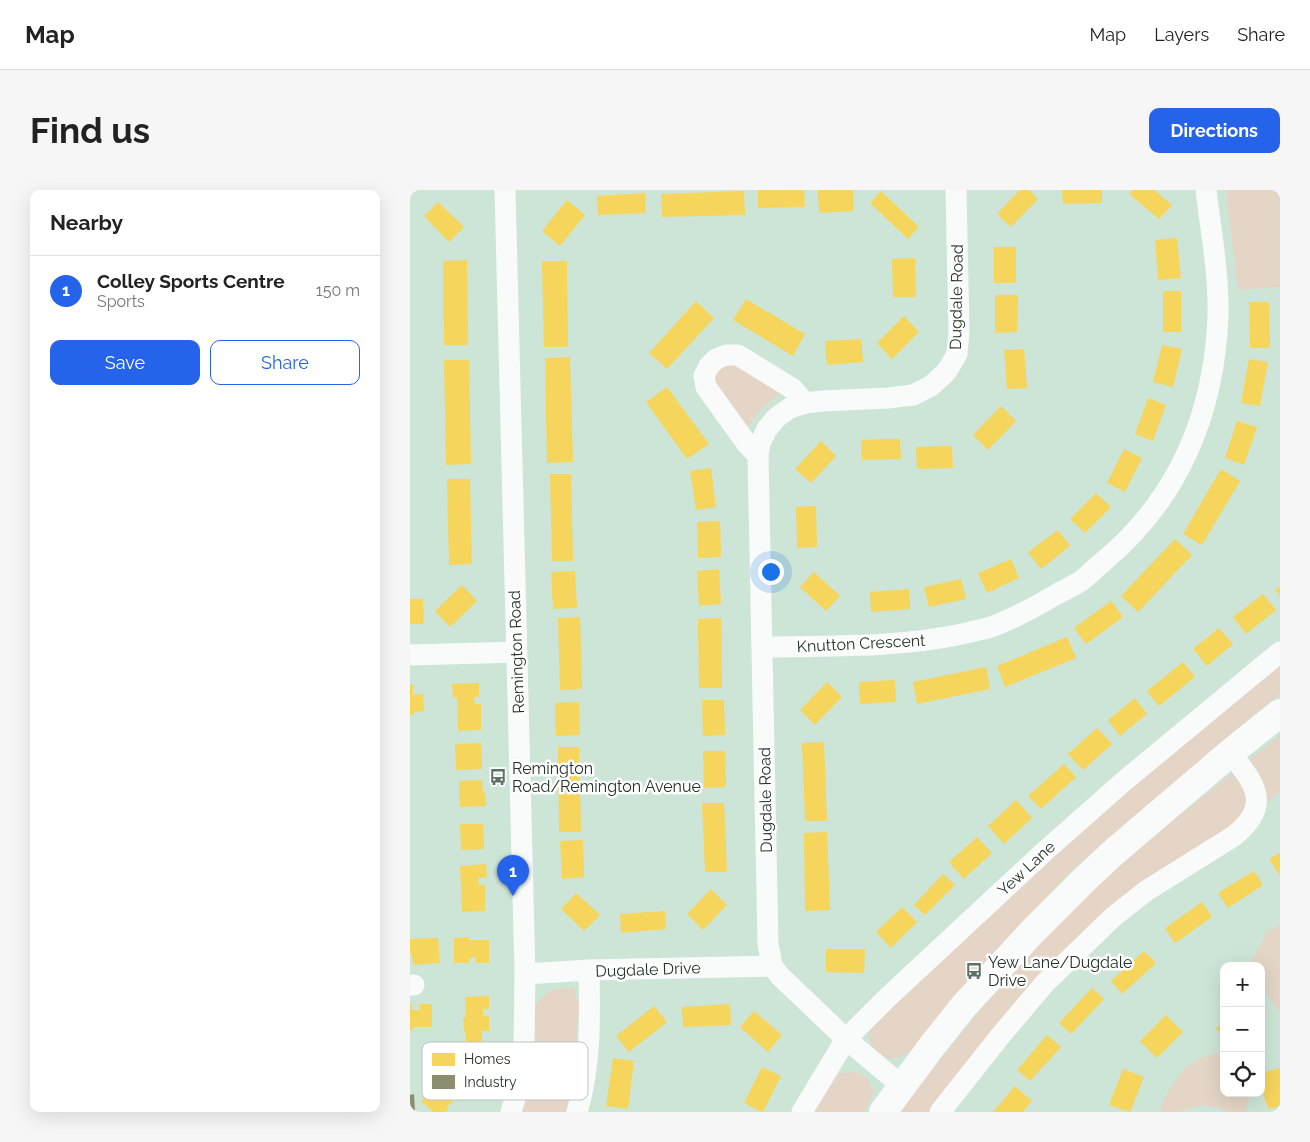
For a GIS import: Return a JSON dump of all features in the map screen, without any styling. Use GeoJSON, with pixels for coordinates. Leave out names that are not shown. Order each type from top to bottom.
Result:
{"type":"FeatureCollection","features":[{"type":"Feature","properties":{"kind":"main road"},"geometry":{"type":"LineString","coordinates":[[883,1112],[963,1008],[1032,932],[1114,852],[1280,713]]}},
{"type":"Feature","properties":{"kind":"street","name":"Remington Road"},"geometry":{"type":"LineString","coordinates":[[505,190],[525,974],[524,1042]]}},
{"type":"Feature","properties":{"kind":"street","name":"Dugdale Road"},"geometry":{"type":"LineString","coordinates":[[772,966],[768,944],[758,456],[760,443],[767,429],[776,418],[790,408],[805,402],[913,395],[931,386],[947,371],[957,354],[959,331],[956,190]]}},
{"type":"Feature","properties":{"kind":"street","name":"Knutton Crescent"},"geometry":{"type":"LineString","coordinates":[[762,647],[889,644],[939,639],[988,628],[1035,608],[1081,580],[1117,550],[1152,513],[1177,473],[1193,439],[1206,403],[1214,358],[1218,317],[1218,282],[1206,190]]}},
{"type":"Feature","properties":{"kind":"street"},"geometry":{"type":"LineString","coordinates":[[758,456],[747,444],[706,387],[704,376],[709,366],[726,355],[738,356],[793,389],[805,402]]}},
{"type":"Feature","properties":{"kind":"street"},"geometry":{"type":"LineString","coordinates":[[410,655],[516,652]]}},
{"type":"Feature","properties":{"kind":"street","name":"Yew Lane"},"geometry":{"type":"LineString","coordinates":[[802,1112],[846,1040],[887,998],[1045,851],[1123,782],[1280,652]]}},
{"type":"Feature","properties":{"kind":"street"},"geometry":{"type":"LineString","coordinates":[[940,1112],[1001,1034],[1045,983],[1113,917],[1146,891],[1234,836],[1245,827],[1252,818],[1256,808],[1257,797],[1243,768],[1230,753]]}},
{"type":"Feature","properties":{"kind":"street"},"geometry":{"type":"LineString","coordinates":[[772,966],[846,1040],[902,1086]]}},
{"type":"Feature","properties":{"kind":"street","name":"Dugdale Drive"},"geometry":{"type":"LineString","coordinates":[[525,974],[589,970],[772,966]]}},
{"type":"Feature","properties":{"kind":"street"},"geometry":{"type":"LineString","coordinates":[[588,1058],[589,970]]}},
{"type":"Feature","properties":{"kind":"street","name":"Remington Road"},"geometry":{"type":"LineString","coordinates":[[511,1112],[515,1100]]}},
{"type":"Feature","properties":{"kind":"shaded area"},"geometry":{"type":"Polygon","coordinates":[[[1226,190],[1280,190],[1280,287],[1238,290],[1226,190]]]}},
{"type":"Feature","properties":{"kind":"shaded area"},"geometry":{"type":"Polygon","coordinates":[[[732,361],[784,391],[766,404],[744,433],[712,386],[720,364],[732,361]]]}},
{"type":"Feature","properties":{"kind":"shaded area"},"geometry":{"type":"Polygon","coordinates":[[[1280,662],[1280,694],[1074,868],[993,953],[915,1048],[895,1058],[886,1057],[876,1050],[871,1043],[869,1035],[875,1020],[1015,890],[1280,662]]]}},
{"type":"Feature","properties":{"kind":"shaded area"},"geometry":{"type":"Polygon","coordinates":[[[1280,735],[1280,791],[1273,798],[1110,911],[932,1112],[898,1112],[1012,970],[1064,916],[1146,842],[1280,735]]]}},
{"type":"Feature","properties":{"kind":"shaded area"},"geometry":{"type":"Polygon","coordinates":[[[1280,925],[1280,1013],[1265,990],[1265,962],[1251,962],[1268,931],[1280,925]]]}},
{"type":"Feature","properties":{"kind":"shaded area"},"geometry":{"type":"Polygon","coordinates":[[[575,988],[576,999],[582,1000],[577,1042],[529,1042],[534,1007],[547,993],[575,988]]]}},
{"type":"Feature","properties":{"kind":"shaded area"},"geometry":{"type":"Polygon","coordinates":[[[1220,1054],[1220,1097],[1249,1097],[1246,1112],[1226,1112],[1218,1107],[1200,1105],[1177,1112],[1160,1112],[1165,1098],[1183,1070],[1206,1056],[1220,1054]]]}},
{"type":"Feature","properties":{"kind":"shaded area"},"geometry":{"type":"Polygon","coordinates":[[[856,1072],[867,1077],[874,1093],[864,1112],[811,1112],[830,1078],[842,1073],[856,1072]]]}},
{"type":"Feature","properties":{"kind":"shaded area"},"geometry":{"type":"Polygon","coordinates":[[[520,1100],[568,1100],[566,1112],[518,1112],[520,1100]]]}},
{"type":"Feature","properties":{"kind":"building: Homes"},"geometry":{"type":"Polygon","coordinates":[[[758,190],[804,190],[805,207],[758,208],[758,190]]]}},
{"type":"Feature","properties":{"kind":"building: Homes"},"geometry":{"type":"Polygon","coordinates":[[[818,190],[853,190],[854,211],[819,213],[818,190]]]}},
{"type":"Feature","properties":{"kind":"building: Homes"},"geometry":{"type":"Polygon","coordinates":[[[1020,190],[1029,190],[1038,199],[1011,227],[997,214],[1020,190]]]}},
{"type":"Feature","properties":{"kind":"building: Homes"},"geometry":{"type":"Polygon","coordinates":[[[1062,190],[1102,190],[1102,203],[1063,204],[1062,190]]]}},
{"type":"Feature","properties":{"kind":"building: Homes"},"geometry":{"type":"Polygon","coordinates":[[[1133,190],[1154,190],[1172,205],[1159,219],[1129,194],[1133,190]]]}},
{"type":"Feature","properties":{"kind":"building: Homes"},"geometry":{"type":"Polygon","coordinates":[[[744,191],[745,215],[662,217],[661,194],[744,191]]]}},
{"type":"Feature","properties":{"kind":"building: Homes"},"geometry":{"type":"Polygon","coordinates":[[[881,191],[919,227],[908,239],[870,203],[881,191]]]}},
{"type":"Feature","properties":{"kind":"building: Homes"},"geometry":{"type":"Polygon","coordinates":[[[645,193],[646,213],[598,215],[597,196],[645,193]]]}},
{"type":"Feature","properties":{"kind":"building: Homes"},"geometry":{"type":"Polygon","coordinates":[[[567,200],[585,215],[560,246],[542,231],[567,200]]]}},
{"type":"Feature","properties":{"kind":"building: Homes"},"geometry":{"type":"Polygon","coordinates":[[[438,202],[464,227],[449,242],[424,216],[438,202]]]}},
{"type":"Feature","properties":{"kind":"building: Homes"},"geometry":{"type":"Polygon","coordinates":[[[1177,238],[1181,278],[1158,280],[1155,240],[1177,238]]]}},
{"type":"Feature","properties":{"kind":"building: Homes"},"geometry":{"type":"Polygon","coordinates":[[[994,247],[1016,247],[1016,283],[994,283],[994,247]]]}},
{"type":"Feature","properties":{"kind":"building: Homes"},"geometry":{"type":"Polygon","coordinates":[[[915,258],[916,297],[893,297],[892,259],[915,258]]]}},
{"type":"Feature","properties":{"kind":"building: Homes"},"geometry":{"type":"Polygon","coordinates":[[[467,260],[468,345],[444,345],[443,261],[467,260]]]}},
{"type":"Feature","properties":{"kind":"building: Homes"},"geometry":{"type":"Polygon","coordinates":[[[542,261],[567,261],[568,347],[544,347],[542,261]]]}},
{"type":"Feature","properties":{"kind":"building: Homes"},"geometry":{"type":"Polygon","coordinates":[[[1163,291],[1181,291],[1181,332],[1163,332],[1163,291]]]}},
{"type":"Feature","properties":{"kind":"building: Homes"},"geometry":{"type":"Polygon","coordinates":[[[995,295],[1018,295],[1017,332],[995,333],[995,295]]]}},
{"type":"Feature","properties":{"kind":"building: Homes"},"geometry":{"type":"Polygon","coordinates":[[[746,299],[805,334],[793,356],[733,320],[746,299]]]}},
{"type":"Feature","properties":{"kind":"building: Homes"},"geometry":{"type":"Polygon","coordinates":[[[696,301],[714,318],[667,369],[649,353],[696,301]]]}},
{"type":"Feature","properties":{"kind":"building: Homes"},"geometry":{"type":"Polygon","coordinates":[[[1249,302],[1269,302],[1270,348],[1250,348],[1249,302]]]}},
{"type":"Feature","properties":{"kind":"building: Homes"},"geometry":{"type":"Polygon","coordinates":[[[904,316],[919,332],[892,359],[877,343],[904,316]]]}},
{"type":"Feature","properties":{"kind":"building: Homes"},"geometry":{"type":"Polygon","coordinates":[[[861,339],[863,362],[827,365],[825,341],[861,339]]]}},
{"type":"Feature","properties":{"kind":"building: Homes"},"geometry":{"type":"Polygon","coordinates":[[[1162,345],[1182,349],[1173,387],[1153,382],[1162,345]]]}},
{"type":"Feature","properties":{"kind":"building: Homes"},"geometry":{"type":"Polygon","coordinates":[[[1024,349],[1027,388],[1007,389],[1004,350],[1024,349]]]}},
{"type":"Feature","properties":{"kind":"building: Homes"},"geometry":{"type":"Polygon","coordinates":[[[570,357],[573,462],[547,463],[545,358],[570,357]]]}},
{"type":"Feature","properties":{"kind":"building: Homes"},"geometry":{"type":"Polygon","coordinates":[[[1249,359],[1268,362],[1260,406],[1241,403],[1249,359]]]}},
{"type":"Feature","properties":{"kind":"building: Homes"},"geometry":{"type":"Polygon","coordinates":[[[444,360],[469,360],[471,464],[446,465],[444,360]]]}},
{"type":"Feature","properties":{"kind":"building: Homes"},"geometry":{"type":"Polygon","coordinates":[[[667,387],[709,444],[687,459],[646,402],[667,387]]]}},
{"type":"Feature","properties":{"kind":"building: Homes"},"geometry":{"type":"Polygon","coordinates":[[[1148,398],[1166,405],[1153,441],[1135,434],[1148,398]]]}},
{"type":"Feature","properties":{"kind":"building: Homes"},"geometry":{"type":"Polygon","coordinates":[[[1001,406],[1016,421],[988,450],[973,435],[1001,406]]]}},
{"type":"Feature","properties":{"kind":"building: Homes"},"geometry":{"type":"Polygon","coordinates":[[[1237,421],[1257,427],[1244,465],[1225,458],[1237,421]]]}},
{"type":"Feature","properties":{"kind":"building: Homes"},"geometry":{"type":"Polygon","coordinates":[[[900,439],[901,459],[862,460],[861,440],[900,439]]]}},
{"type":"Feature","properties":{"kind":"building: Homes"},"geometry":{"type":"Polygon","coordinates":[[[821,441],[836,456],[811,483],[795,469],[821,441]]]}},
{"type":"Feature","properties":{"kind":"building: Homes"},"geometry":{"type":"Polygon","coordinates":[[[952,446],[953,468],[917,469],[916,447],[952,446]]]}},
{"type":"Feature","properties":{"kind":"building: Homes"},"geometry":{"type":"Polygon","coordinates":[[[1124,449],[1142,458],[1125,492],[1107,483],[1124,449]]]}},
{"type":"Feature","properties":{"kind":"building: Homes"},"geometry":{"type":"Polygon","coordinates":[[[711,468],[716,507],[696,510],[690,471],[711,468]]]}},
{"type":"Feature","properties":{"kind":"building: Homes"},"geometry":{"type":"Polygon","coordinates":[[[1221,469],[1240,481],[1202,545],[1183,534],[1221,469]]]}},
{"type":"Feature","properties":{"kind":"building: Homes"},"geometry":{"type":"Polygon","coordinates":[[[550,474],[571,474],[573,561],[552,561],[550,474]]]}},
{"type":"Feature","properties":{"kind":"building: Homes"},"geometry":{"type":"Polygon","coordinates":[[[447,479],[470,479],[472,564],[449,565],[447,479]]]}},
{"type":"Feature","properties":{"kind":"building: Homes"},"geometry":{"type":"Polygon","coordinates":[[[1096,493],[1111,507],[1085,533],[1070,519],[1096,493]]]}},
{"type":"Feature","properties":{"kind":"building: Homes"},"geometry":{"type":"Polygon","coordinates":[[[816,506],[817,547],[797,548],[796,507],[816,506]]]}},
{"type":"Feature","properties":{"kind":"building: Homes"},"geometry":{"type":"Polygon","coordinates":[[[720,521],[721,557],[698,558],[697,522],[720,521]]]}},
{"type":"Feature","properties":{"kind":"building: Homes"},"geometry":{"type":"Polygon","coordinates":[[[1058,530],[1070,546],[1041,569],[1028,552],[1058,530]]]}},
{"type":"Feature","properties":{"kind":"building: Homes"},"geometry":{"type":"Polygon","coordinates":[[[1175,539],[1192,555],[1138,612],[1121,596],[1175,539]]]}},
{"type":"Feature","properties":{"kind":"building: Homes"},"geometry":{"type":"Polygon","coordinates":[[[1011,559],[1019,578],[987,593],[978,573],[1011,559]]]}},
{"type":"Feature","properties":{"kind":"building: Homes"},"geometry":{"type":"Polygon","coordinates":[[[719,569],[721,604],[699,606],[697,571],[719,569]]]}},
{"type":"Feature","properties":{"kind":"building: Homes"},"geometry":{"type":"Polygon","coordinates":[[[575,571],[577,608],[553,609],[551,572],[575,571]]]}},
{"type":"Feature","properties":{"kind":"building: Homes"},"geometry":{"type":"Polygon","coordinates":[[[814,572],[840,596],[826,611],[800,587],[814,572]]]}},
{"type":"Feature","properties":{"kind":"building: Homes"},"geometry":{"type":"Polygon","coordinates":[[[961,579],[966,599],[929,607],[924,587],[961,579]]]}},
{"type":"Feature","properties":{"kind":"building: Homes"},"geometry":{"type":"Polygon","coordinates":[[[462,585],[477,601],[450,627],[435,611],[462,585]]]}},
{"type":"Feature","properties":{"kind":"building: Homes"},"geometry":{"type":"Polygon","coordinates":[[[1280,586],[1280,596],[1275,590],[1280,586]]]}},
{"type":"Feature","properties":{"kind":"building: Homes"},"geometry":{"type":"Polygon","coordinates":[[[909,589],[910,609],[871,612],[870,592],[909,589]]]}},
{"type":"Feature","properties":{"kind":"building: Homes"},"geometry":{"type":"Polygon","coordinates":[[[1263,594],[1276,610],[1246,634],[1233,617],[1263,594]]]}},
{"type":"Feature","properties":{"kind":"building: Homes"},"geometry":{"type":"Polygon","coordinates":[[[410,599],[423,599],[424,624],[410,624],[410,599]]]}},
{"type":"Feature","properties":{"kind":"building: Homes"},"geometry":{"type":"Polygon","coordinates":[[[1111,601],[1123,617],[1086,644],[1074,628],[1111,601]]]}},
{"type":"Feature","properties":{"kind":"building: Homes"},"geometry":{"type":"Polygon","coordinates":[[[580,617],[582,689],[560,690],[558,618],[580,617]]]}},
{"type":"Feature","properties":{"kind":"building: Homes"},"geometry":{"type":"Polygon","coordinates":[[[721,618],[722,688],[699,688],[698,619],[721,618]]]}},
{"type":"Feature","properties":{"kind":"building: Homes"},"geometry":{"type":"Polygon","coordinates":[[[1219,628],[1233,644],[1207,666],[1193,649],[1219,628]]]}},
{"type":"Feature","properties":{"kind":"building: Homes"},"geometry":{"type":"Polygon","coordinates":[[[1067,637],[1076,658],[1005,687],[997,666],[1067,637]]]}},
{"type":"Feature","properties":{"kind":"building: Homes"},"geometry":{"type":"Polygon","coordinates":[[[1183,662],[1195,677],[1159,706],[1147,691],[1183,662]]]}},
{"type":"Feature","properties":{"kind":"building: Homes"},"geometry":{"type":"Polygon","coordinates":[[[986,667],[990,689],[917,704],[913,682],[986,667]]]}},
{"type":"Feature","properties":{"kind":"building: Homes"},"geometry":{"type":"Polygon","coordinates":[[[895,680],[896,702],[860,704],[859,682],[895,680]]]}},
{"type":"Feature","properties":{"kind":"building: Homes"},"geometry":{"type":"Polygon","coordinates":[[[827,682],[842,697],[815,725],[800,710],[827,682]]]}},
{"type":"Feature","properties":{"kind":"building: Homes"},"geometry":{"type":"Polygon","coordinates":[[[479,683],[479,697],[474,697],[475,704],[481,704],[481,730],[458,731],[457,698],[453,698],[452,684],[479,683]]]}},
{"type":"Feature","properties":{"kind":"building: Homes"},"geometry":{"type":"Polygon","coordinates":[[[410,685],[413,685],[413,695],[423,694],[424,711],[414,712],[414,715],[410,715],[410,685]]]}},
{"type":"Feature","properties":{"kind":"building: Homes"},"geometry":{"type":"Polygon","coordinates":[[[1135,698],[1147,714],[1120,736],[1108,720],[1135,698]]]}},
{"type":"Feature","properties":{"kind":"building: Homes"},"geometry":{"type":"Polygon","coordinates":[[[702,700],[724,700],[725,735],[703,736],[702,700]]]}},
{"type":"Feature","properties":{"kind":"building: Homes"},"geometry":{"type":"Polygon","coordinates":[[[579,702],[580,735],[556,736],[555,703],[579,702]]]}},
{"type":"Feature","properties":{"kind":"building: Homes"},"geometry":{"type":"Polygon","coordinates":[[[1097,728],[1112,744],[1083,770],[1068,754],[1097,728]]]}},
{"type":"Feature","properties":{"kind":"building: Homes"},"geometry":{"type":"Polygon","coordinates":[[[824,742],[827,821],[805,821],[802,743],[824,742]]]}},
{"type":"Feature","properties":{"kind":"building: Homes"},"geometry":{"type":"Polygon","coordinates":[[[481,743],[482,769],[456,770],[455,744],[481,743]]]}},
{"type":"Feature","properties":{"kind":"building: Homes"},"geometry":{"type":"Polygon","coordinates":[[[558,747],[579,747],[581,832],[559,832],[558,747]]]}},
{"type":"Feature","properties":{"kind":"building: Homes"},"geometry":{"type":"Polygon","coordinates":[[[703,751],[725,751],[726,787],[704,788],[703,751]]]}},
{"type":"Feature","properties":{"kind":"building: Homes"},"geometry":{"type":"Polygon","coordinates":[[[1064,764],[1076,777],[1041,809],[1028,796],[1064,764]]]}},
{"type":"Feature","properties":{"kind":"building: Homes"},"geometry":{"type":"Polygon","coordinates":[[[482,780],[486,806],[460,807],[459,781],[482,780]]]}},
{"type":"Feature","properties":{"kind":"building: Homes"},"geometry":{"type":"Polygon","coordinates":[[[1016,800],[1032,818],[1004,844],[988,826],[1016,800]]]}},
{"type":"Feature","properties":{"kind":"building: Homes"},"geometry":{"type":"Polygon","coordinates":[[[702,803],[724,803],[727,872],[705,872],[702,803]]]}},
{"type":"Feature","properties":{"kind":"building: Homes"},"geometry":{"type":"Polygon","coordinates":[[[460,824],[483,824],[484,849],[461,850],[460,824]]]}},
{"type":"Feature","properties":{"kind":"building: Homes"},"geometry":{"type":"Polygon","coordinates":[[[827,832],[830,910],[805,911],[804,833],[827,832]]]}},
{"type":"Feature","properties":{"kind":"building: Homes"},"geometry":{"type":"Polygon","coordinates":[[[977,837],[992,853],[964,879],[949,862],[977,837]]]}},
{"type":"Feature","properties":{"kind":"building: Homes"},"geometry":{"type":"Polygon","coordinates":[[[583,840],[584,877],[562,879],[560,841],[583,840]]]}},
{"type":"Feature","properties":{"kind":"building: Homes"},"geometry":{"type":"Polygon","coordinates":[[[1280,853],[1280,876],[1269,859],[1280,853]]]}},
{"type":"Feature","properties":{"kind":"building: Homes"},"geometry":{"type":"Polygon","coordinates":[[[486,864],[487,877],[478,878],[479,885],[485,885],[485,911],[462,912],[460,866],[486,864]]]}},
{"type":"Feature","properties":{"kind":"building: Homes"},"geometry":{"type":"Polygon","coordinates":[[[1254,871],[1263,885],[1228,908],[1218,893],[1254,871]]]}},
{"type":"Feature","properties":{"kind":"building: Homes"},"geometry":{"type":"Polygon","coordinates":[[[943,874],[955,885],[925,915],[914,905],[943,874]]]}},
{"type":"Feature","properties":{"kind":"building: Homes"},"geometry":{"type":"Polygon","coordinates":[[[711,889],[727,905],[703,930],[687,914],[711,889]]]}},
{"type":"Feature","properties":{"kind":"building: Homes"},"geometry":{"type":"Polygon","coordinates":[[[576,893],[600,915],[584,931],[561,909],[576,893]]]}},
{"type":"Feature","properties":{"kind":"building: Homes"},"geometry":{"type":"Polygon","coordinates":[[[1202,902],[1212,917],[1175,943],[1165,928],[1202,902]]]}},
{"type":"Feature","properties":{"kind":"building: Homes"},"geometry":{"type":"Polygon","coordinates":[[[902,907],[917,922],[891,948],[876,932],[902,907]]]}},
{"type":"Feature","properties":{"kind":"building: Homes"},"geometry":{"type":"Polygon","coordinates":[[[665,911],[666,929],[621,933],[620,914],[665,911]]]}},
{"type":"Feature","properties":{"kind":"building: Homes"},"geometry":{"type":"Polygon","coordinates":[[[469,937],[469,940],[489,940],[489,963],[476,963],[476,957],[469,958],[469,963],[454,963],[454,938],[469,937]]]}},
{"type":"Feature","properties":{"kind":"building: Homes"},"geometry":{"type":"Polygon","coordinates":[[[438,938],[440,963],[413,965],[412,954],[410,954],[410,939],[438,938]]]}},
{"type":"Feature","properties":{"kind":"building: Homes"},"geometry":{"type":"Polygon","coordinates":[[[826,949],[865,949],[864,973],[826,972],[826,949]]]}},
{"type":"Feature","properties":{"kind":"building: Homes"},"geometry":{"type":"Polygon","coordinates":[[[1144,951],[1156,963],[1122,994],[1111,981],[1144,951]]]}},
{"type":"Feature","properties":{"kind":"building: Homes"},"geometry":{"type":"Polygon","coordinates":[[[1092,988],[1104,999],[1071,1034],[1059,1023],[1092,988]]]}},
{"type":"Feature","properties":{"kind":"building: Homes"},"geometry":{"type":"Polygon","coordinates":[[[489,996],[489,1009],[483,1009],[483,1016],[489,1016],[489,1031],[482,1031],[482,1042],[466,1042],[463,1017],[466,1017],[465,997],[489,996]]]}},
{"type":"Feature","properties":{"kind":"building: Homes"},"geometry":{"type":"Polygon","coordinates":[[[410,1004],[412,1004],[412,1010],[419,1010],[420,1004],[432,1004],[432,1027],[413,1027],[413,1030],[410,1030],[410,1004]]]}},
{"type":"Feature","properties":{"kind":"building: Homes"},"geometry":{"type":"Polygon","coordinates":[[[730,1004],[731,1025],[683,1027],[682,1007],[730,1004]]]}},
{"type":"Feature","properties":{"kind":"building: Homes"},"geometry":{"type":"Polygon","coordinates":[[[654,1006],[667,1022],[629,1052],[616,1036],[654,1006]]]}},
{"type":"Feature","properties":{"kind":"building: Homes"},"geometry":{"type":"Polygon","coordinates":[[[754,1011],[782,1035],[768,1052],[740,1027],[754,1011]]]}},
{"type":"Feature","properties":{"kind":"building: Homes"},"geometry":{"type":"Polygon","coordinates":[[[1166,1015],[1183,1032],[1157,1058],[1140,1041],[1166,1015]]]}},
{"type":"Feature","properties":{"kind":"building: Homes"},"geometry":{"type":"Polygon","coordinates":[[[1220,1024],[1220,1032],[1216,1029],[1220,1024]]]}},
{"type":"Feature","properties":{"kind":"building: Homes"},"geometry":{"type":"Polygon","coordinates":[[[1047,1035],[1061,1047],[1030,1081],[1017,1070],[1047,1035]]]}},
{"type":"Feature","properties":{"kind":"building: Homes"},"geometry":{"type":"Polygon","coordinates":[[[613,1058],[634,1061],[628,1109],[606,1106],[613,1058]]]}},
{"type":"Feature","properties":{"kind":"building: Homes"},"geometry":{"type":"Polygon","coordinates":[[[762,1067],[781,1076],[763,1112],[744,1103],[762,1067]]]}},
{"type":"Feature","properties":{"kind":"building: Homes"},"geometry":{"type":"Polygon","coordinates":[[[1280,1068],[1280,1106],[1268,1109],[1264,1097],[1265,1072],[1280,1068]]]}},
{"type":"Feature","properties":{"kind":"building: Homes"},"geometry":{"type":"Polygon","coordinates":[[[1123,1069],[1144,1077],[1130,1112],[1109,1105],[1123,1069]]]}},
{"type":"Feature","properties":{"kind":"building: Homes"},"geometry":{"type":"Polygon","coordinates":[[[1015,1086],[1032,1101],[1023,1112],[993,1112],[1015,1086]]]}},
{"type":"Feature","properties":{"kind":"building: Homes"},"geometry":{"type":"Polygon","coordinates":[[[454,1100],[447,1107],[446,1112],[433,1112],[421,1101],[454,1100]]]}},
{"type":"Feature","properties":{"kind":"building: Industry"},"geometry":{"type":"Polygon","coordinates":[[[414,1094],[415,1111],[410,1112],[410,1095],[414,1094]]]}},
{"type":"Feature","properties":{"kind":"place","name":"Remington Road/Remington Avenue"},"geometry":{"type":"Point","coordinates":[498,777]}},
{"type":"Feature","properties":{"kind":"place","name":"Colley Sports Centre"},"geometry":{"type":"Point","coordinates":[513,896]}},
{"type":"Feature","properties":{"kind":"place","name":"Yew Lane/Dugdale Drive"},"geometry":{"type":"Point","coordinates":[974,971]}}]}
